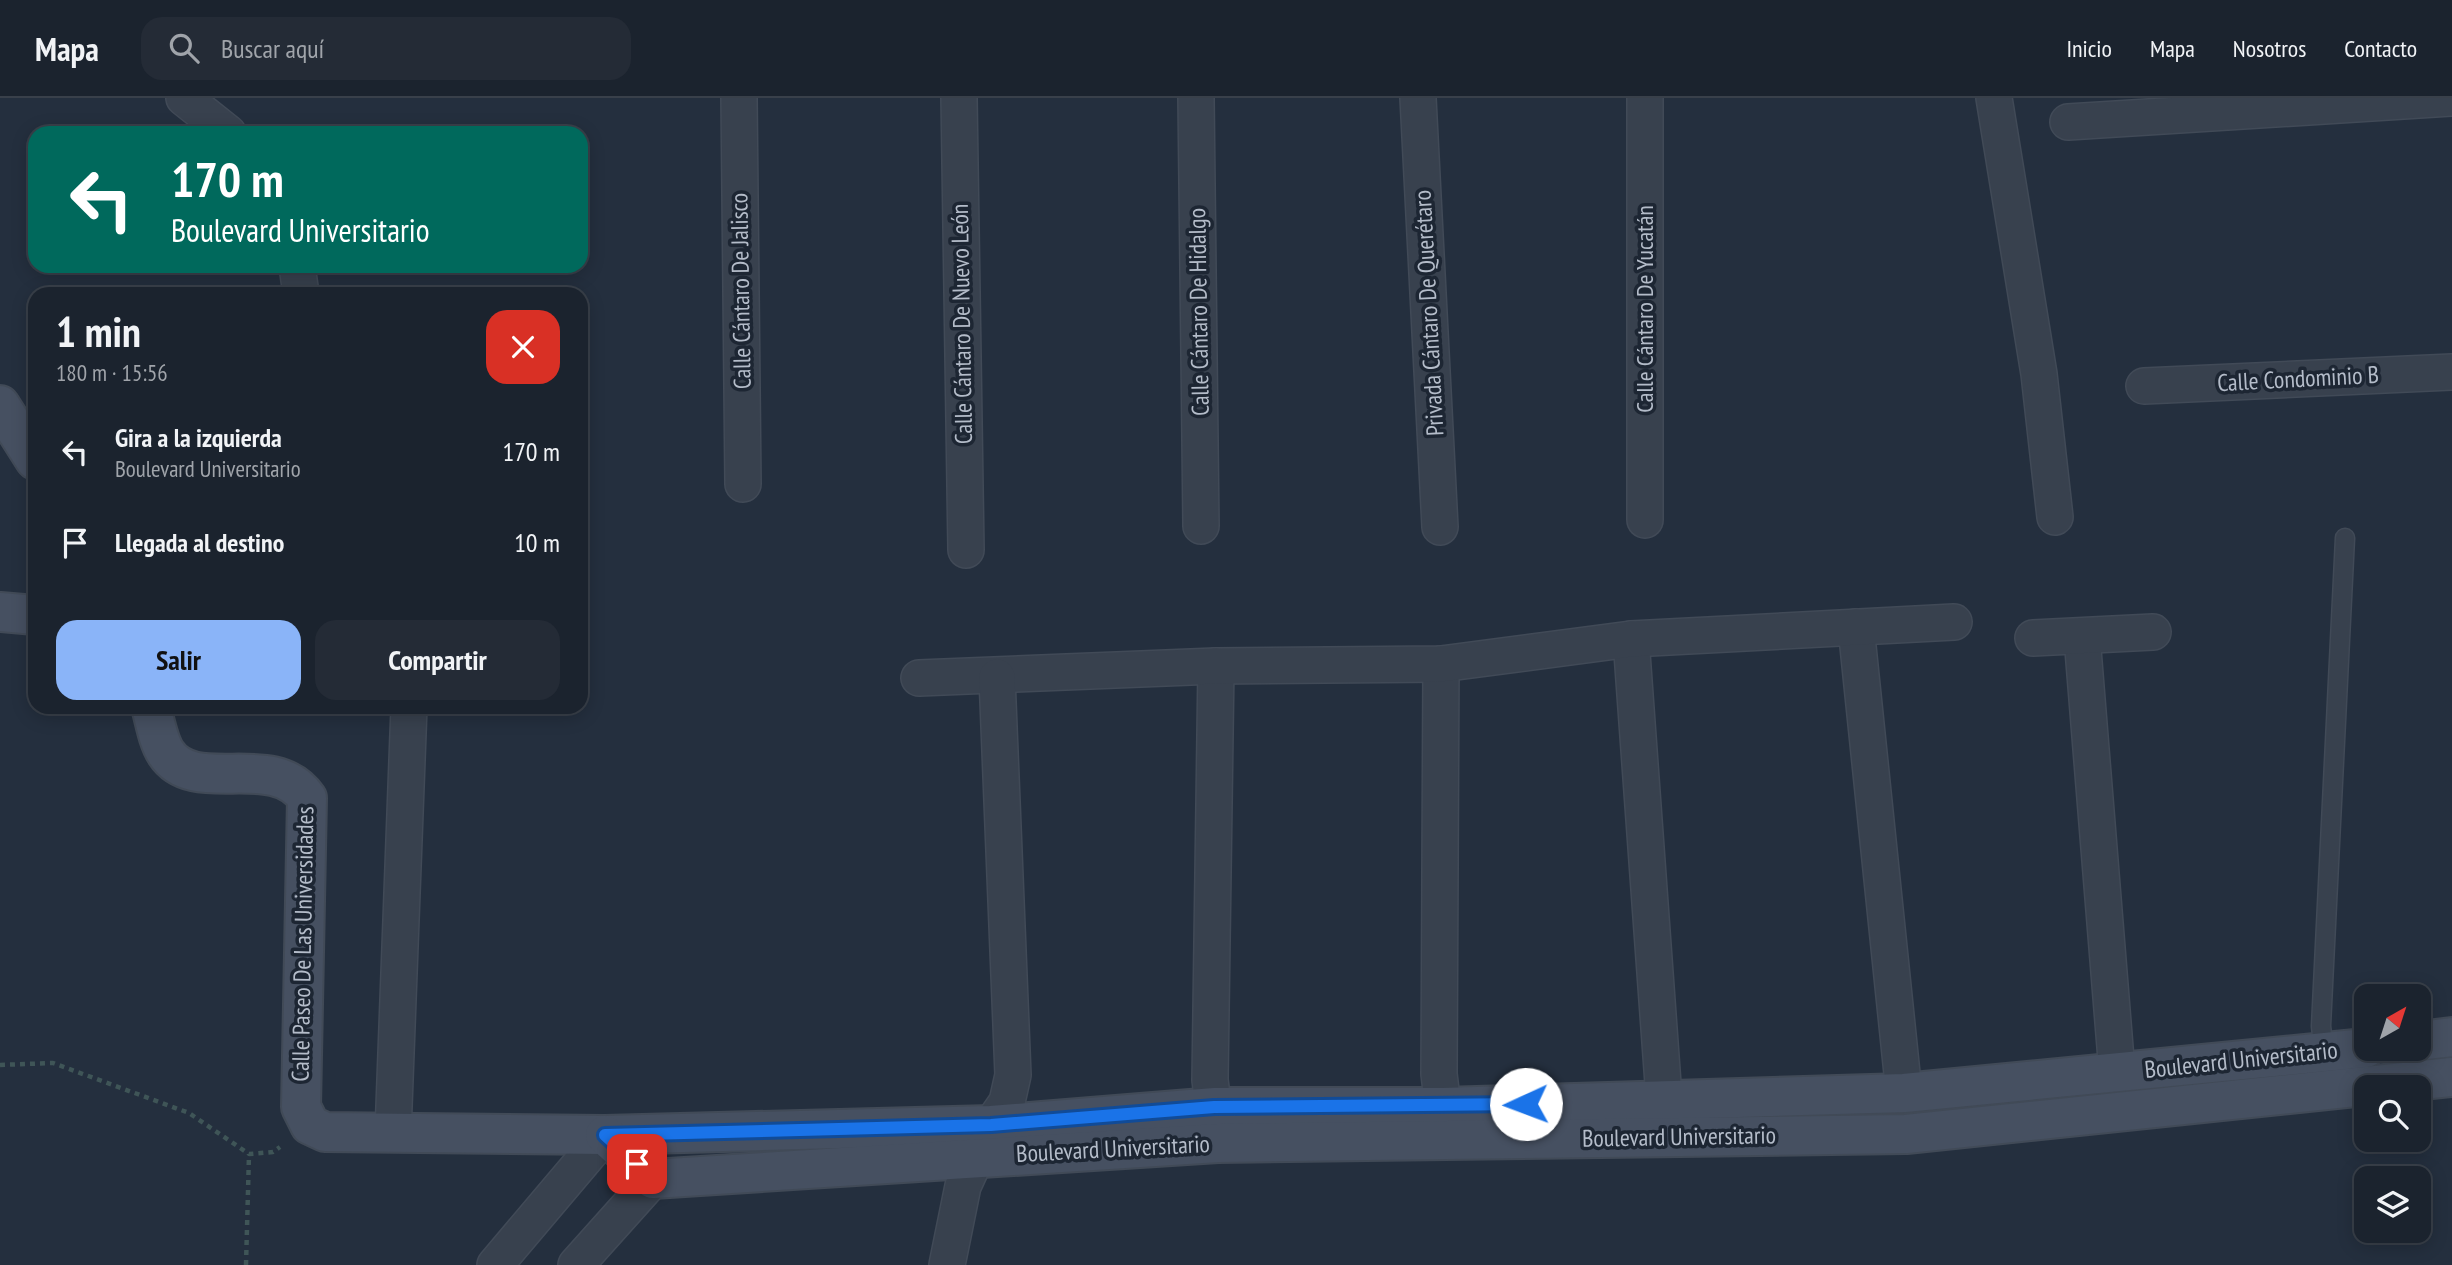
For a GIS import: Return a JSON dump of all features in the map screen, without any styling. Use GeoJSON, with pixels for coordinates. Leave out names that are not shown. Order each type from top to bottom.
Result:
{"type":"FeatureCollection","features":[{"type":"Feature","properties":{"kind":"street","name":"Calle Cántaro De Jalisco"},"geometry":{"type":"LineString","coordinates":[[739,98],[743,484]]}},
{"type":"Feature","properties":{"kind":"street","name":"Calle Cántaro De Nuevo León"},"geometry":{"type":"LineString","coordinates":[[958,98],[966,551]]}},
{"type":"Feature","properties":{"kind":"street","name":"Calle Cántaro De Hidalgo"},"geometry":{"type":"LineString","coordinates":[[1196,98],[1201,526]]}},
{"type":"Feature","properties":{"kind":"street","name":"Privada Cántaro De Querétaro"},"geometry":{"type":"LineString","coordinates":[[1418,98],[1440,527]]}},
{"type":"Feature","properties":{"kind":"street","name":"Calle Cántaro De Yucatán"},"geometry":{"type":"LineString","coordinates":[[1645,98],[1645,520]]}},
{"type":"Feature","properties":{"kind":"street"},"geometry":{"type":"LineString","coordinates":[[2068,122],[2452,98]]}},
{"type":"Feature","properties":{"kind":"street"},"geometry":{"type":"LineString","coordinates":[[184,99],[219,126]]}},
{"type":"Feature","properties":{"kind":"street"},"geometry":{"type":"LineString","coordinates":[[1994,104],[2039,374],[2055,517]]}},
{"type":"Feature","properties":{"kind":"street","name":"Calle Condominio B"},"geometry":{"type":"LineString","coordinates":[[2144,386],[2452,372]]}},
{"type":"Feature","properties":{"kind":"street"},"geometry":{"type":"LineString","coordinates":[[0,405],[28,449]]}},
{"type":"Feature","properties":{"kind":"street"},"geometry":{"type":"LineString","coordinates":[[0,612],[28,614]]}},
{"type":"Feature","properties":{"kind":"street"},"geometry":{"type":"LineString","coordinates":[[919,678],[997,677],[1216,666],[1441,664],[1631,639],[1954,622]]}},
{"type":"Feature","properties":{"kind":"street"},"geometry":{"type":"LineString","coordinates":[[1856,627],[1904,1093]]}},
{"type":"Feature","properties":{"kind":"street"},"geometry":{"type":"LineString","coordinates":[[2034,638],[2153,632]]}},
{"type":"Feature","properties":{"kind":"street"},"geometry":{"type":"LineString","coordinates":[[2082,637],[2117,1072]]}},
{"type":"Feature","properties":{"kind":"street"},"geometry":{"type":"LineString","coordinates":[[1631,639],[1664,1098]]}},
{"type":"Feature","properties":{"kind":"street"},"geometry":{"type":"LineString","coordinates":[[1441,664],[1439,1074],[1443,1107]]}},
{"type":"Feature","properties":{"kind":"street"},"geometry":{"type":"LineString","coordinates":[[1216,666],[1210,1080],[1216,1125]]}},
{"type":"Feature","properties":{"kind":"street"},"geometry":{"type":"LineString","coordinates":[[947,1265],[956,1211],[984,1141],[1007,1102],[1013,1075],[997,677]]}},
{"type":"Feature","properties":{"kind":"street","name":"Calle Paseo De Las Universidades"},"geometry":{"type":"LineString","coordinates":[[152,714],[166,754],[190,771],[277,775],[297,783],[307,798],[305,1116]]}},
{"type":"Feature","properties":{"kind":"street"},"geometry":{"type":"LineString","coordinates":[[393,1133],[409,714]]}},
{"type":"Feature","properties":{"kind":"street"},"geometry":{"type":"LineString","coordinates":[[2431,1039],[2452,1037]]}},
{"type":"Feature","properties":{"kind":"street","name":"Boulevard Universitario"},"geometry":{"type":"LineString","coordinates":[[653,1179],[984,1141],[1443,1107],[1664,1098],[1904,1093],[2354,1049]]}},
{"type":"Feature","properties":{"kind":"street","name":"Boulevard Universitario"},"geometry":{"type":"LineString","coordinates":[[1216,1125],[1906,1134],[2452,1077]]}},
{"type":"Feature","properties":{"kind":"street","name":"Boulevard Universitario"},"geometry":{"type":"LineString","coordinates":[[305,1116],[326,1132],[984,1141]]}},
{"type":"Feature","properties":{"kind":"street"},"geometry":{"type":"LineString","coordinates":[[495,1265],[605,1135],[653,1179],[576,1265]]}},
{"type":"Feature","properties":{"kind":"lane"},"geometry":{"type":"LineString","coordinates":[[2325,1053],[2321,1026],[2345,538]]}},
{"type":"Feature","properties":{"kind":"path"},"geometry":{"type":"LineString","coordinates":[[0,1065],[53,1063],[189,1113],[249,1154],[273,1152],[305,1116]]}},
{"type":"Feature","properties":{"kind":"path"},"geometry":{"type":"LineString","coordinates":[[246,1265],[249,1154]]}},
{"type":"Feature","properties":{"kind":"route"},"geometry":{"type":"LineString","coordinates":[[637,1164],[605,1135],[991,1125],[1214,1107],[1443,1107],[1526,1104]]}}]}
